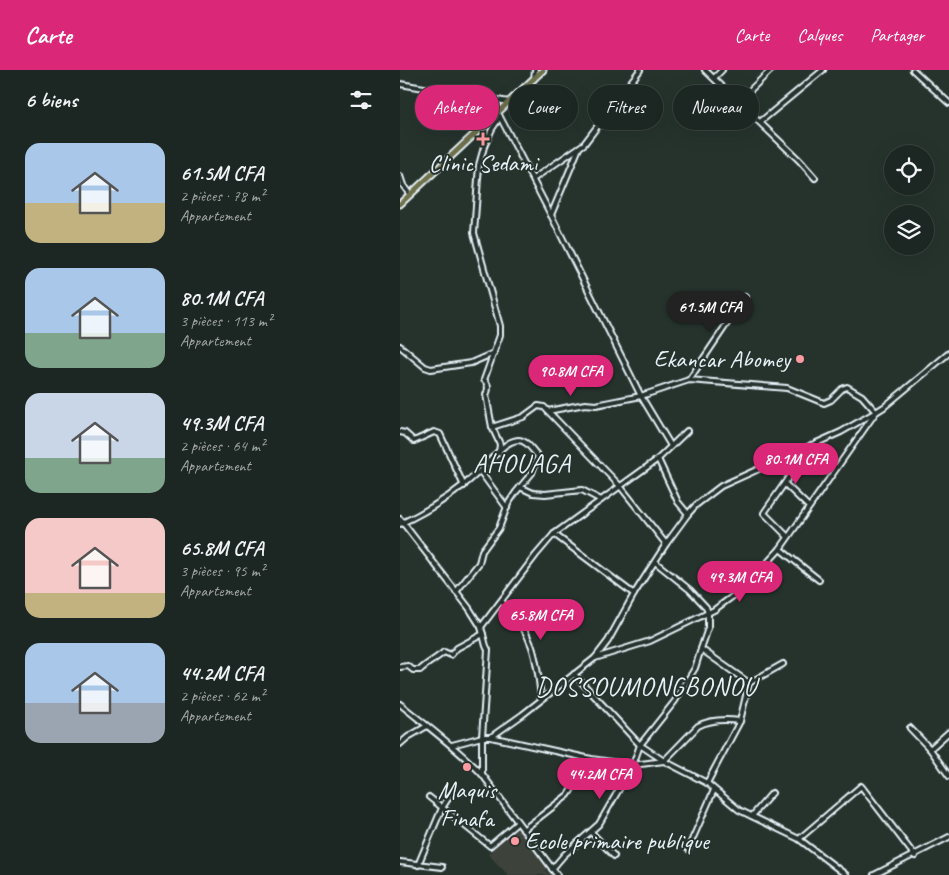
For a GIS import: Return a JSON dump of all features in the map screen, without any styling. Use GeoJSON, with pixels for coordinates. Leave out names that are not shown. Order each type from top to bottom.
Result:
{"type":"FeatureCollection","features":[{"type":"Feature","properties":{"kind":"main road"},"geometry":{"type":"LineString","coordinates":[[527,85],[543,70]]}},
{"type":"Feature","properties":{"kind":"main road"},"geometry":{"type":"LineString","coordinates":[[499,115],[509,102]]}},
{"type":"Feature","properties":{"kind":"main road"},"geometry":{"type":"LineString","coordinates":[[400,204],[482,130]]}},
{"type":"Feature","properties":{"kind":"street"},"geometry":{"type":"LineString","coordinates":[[534,79],[535,70]]}},
{"type":"Feature","properties":{"kind":"street"},"geometry":{"type":"LineString","coordinates":[[533,179],[584,144],[640,70]]}},
{"type":"Feature","properties":{"kind":"street"},"geometry":{"type":"LineString","coordinates":[[705,70],[722,85]]}},
{"type":"Feature","properties":{"kind":"street"},"geometry":{"type":"LineString","coordinates":[[714,78],[722,70]]}},
{"type":"Feature","properties":{"kind":"street"},"geometry":{"type":"LineString","coordinates":[[756,85],[771,70]]}},
{"type":"Feature","properties":{"kind":"street"},"geometry":{"type":"LineString","coordinates":[[815,178],[760,122],[824,70]]}},
{"type":"Feature","properties":{"kind":"street"},"geometry":{"type":"LineString","coordinates":[[913,70],[949,103]]}},
{"type":"Feature","properties":{"kind":"street"},"geometry":{"type":"LineString","coordinates":[[400,84],[509,102]]}},
{"type":"Feature","properties":{"kind":"street"},"geometry":{"type":"LineString","coordinates":[[499,115],[641,396],[671,446]]}},
{"type":"Feature","properties":{"kind":"street"},"geometry":{"type":"LineString","coordinates":[[492,130],[479,165],[474,237],[500,326],[500,335],[484,380],[488,384],[486,395],[492,427],[500,444],[499,453]]}},
{"type":"Feature","properties":{"kind":"street"},"geometry":{"type":"LineString","coordinates":[[551,215],[579,148]]}},
{"type":"Feature","properties":{"kind":"street"},"geometry":{"type":"LineString","coordinates":[[400,176],[403,185],[410,195]]}},
{"type":"Feature","properties":{"kind":"street"},"geometry":{"type":"LineString","coordinates":[[689,380],[745,297]]}},
{"type":"Feature","properties":{"kind":"street"},"geometry":{"type":"LineString","coordinates":[[400,346],[425,367],[431,369],[471,363],[494,353]]}},
{"type":"Feature","properties":{"kind":"street"},"geometry":{"type":"LineString","coordinates":[[491,736],[522,715],[541,698],[595,658],[608,641],[634,594],[666,544],[688,514],[706,496],[721,486],[841,432],[876,412],[949,353]]}},
{"type":"Feature","properties":{"kind":"street"},"geometry":{"type":"LineString","coordinates":[[548,411],[585,404],[596,405],[641,396],[689,380],[787,388],[824,402],[832,400],[842,389],[847,387],[862,396],[876,412]]}},
{"type":"Feature","properties":{"kind":"street"},"geometry":{"type":"LineString","coordinates":[[492,427],[523,416],[538,406],[548,411],[620,486],[666,544]]}},
{"type":"Feature","properties":{"kind":"street"},"geometry":{"type":"LineString","coordinates":[[595,658],[650,641],[708,613],[744,588],[780,548],[876,412]]}},
{"type":"Feature","properties":{"kind":"street"},"geometry":{"type":"LineString","coordinates":[[481,627],[554,534],[658,459],[687,431]]}},
{"type":"Feature","properties":{"kind":"street"},"geometry":{"type":"LineString","coordinates":[[400,432],[405,433],[414,441],[434,432],[440,434],[464,486]]}},
{"type":"Feature","properties":{"kind":"street"},"geometry":{"type":"LineString","coordinates":[[456,592],[479,563],[482,551],[499,528],[506,508],[532,473],[538,456],[526,443],[517,440],[504,447],[464,486],[448,497],[401,522],[456,592],[469,608],[481,627],[488,650],[482,737],[482,774]]}},
{"type":"Feature","properties":{"kind":"street"},"geometry":{"type":"LineString","coordinates":[[810,445],[836,468]]}},
{"type":"Feature","properties":{"kind":"street"},"geometry":{"type":"LineString","coordinates":[[788,537],[764,512],[810,445]]}},
{"type":"Feature","properties":{"kind":"street"},"geometry":{"type":"LineString","coordinates":[[658,459],[678,502],[688,514]]}},
{"type":"Feature","properties":{"kind":"street"},"geometry":{"type":"LineString","coordinates":[[480,471],[506,508]]}},
{"type":"Feature","properties":{"kind":"street"},"geometry":{"type":"LineString","coordinates":[[785,484],[809,507]]}},
{"type":"Feature","properties":{"kind":"street"},"geometry":{"type":"LineString","coordinates":[[520,487],[533,493],[544,494],[582,490],[601,500]]}},
{"type":"Feature","properties":{"kind":"street"},"geometry":{"type":"LineString","coordinates":[[554,534],[634,594]]}},
{"type":"Feature","properties":{"kind":"street"},"geometry":{"type":"LineString","coordinates":[[780,548],[819,580]]}},
{"type":"Feature","properties":{"kind":"street"},"geometry":{"type":"LineString","coordinates":[[552,869],[564,855],[598,824],[633,765],[640,745],[675,701],[694,668],[702,649],[708,628],[706,607],[690,590],[655,562]]}},
{"type":"Feature","properties":{"kind":"street"},"geometry":{"type":"LineString","coordinates":[[502,602],[516,617],[532,642],[538,668],[541,698]]}},
{"type":"Feature","properties":{"kind":"street"},"geometry":{"type":"LineString","coordinates":[[400,667],[408,666],[413,670],[420,670],[426,663],[444,652],[451,655],[457,648],[483,634]]}},
{"type":"Feature","properties":{"kind":"street"},"geometry":{"type":"LineString","coordinates":[[702,649],[749,684]]}},
{"type":"Feature","properties":{"kind":"street"},"geometry":{"type":"LineString","coordinates":[[707,783],[740,721],[749,684],[783,664]]}},
{"type":"Feature","properties":{"kind":"street"},"geometry":{"type":"LineString","coordinates":[[574,674],[640,745],[664,761],[707,783],[739,810],[799,839],[846,875]]}},
{"type":"Feature","properties":{"kind":"street"},"geometry":{"type":"LineString","coordinates":[[400,704],[452,745],[482,774],[556,875]]}},
{"type":"Feature","properties":{"kind":"street"},"geometry":{"type":"LineString","coordinates":[[452,745],[491,736],[591,759],[633,765],[664,761],[698,726],[704,723],[713,720],[740,721]]}},
{"type":"Feature","properties":{"kind":"street"},"geometry":{"type":"LineString","coordinates":[[400,744],[426,726]]}},
{"type":"Feature","properties":{"kind":"street"},"geometry":{"type":"LineString","coordinates":[[910,728],[930,749],[949,776]]}},
{"type":"Feature","properties":{"kind":"street"},"geometry":{"type":"LineString","coordinates":[[930,749],[949,732]]}},
{"type":"Feature","properties":{"kind":"street"},"geometry":{"type":"LineString","coordinates":[[523,830],[568,795],[591,759]]}},
{"type":"Feature","properties":{"kind":"street"},"geometry":{"type":"LineString","coordinates":[[799,839],[862,786],[915,856]]}},
{"type":"Feature","properties":{"kind":"street"},"geometry":{"type":"LineString","coordinates":[[688,850],[714,790]]}},
{"type":"Feature","properties":{"kind":"street"},"geometry":{"type":"LineString","coordinates":[[752,816],[772,793]]}},
{"type":"Feature","properties":{"kind":"street"},"geometry":{"type":"LineString","coordinates":[[429,797],[490,846],[517,823]]}},
{"type":"Feature","properties":{"kind":"street"},"geometry":{"type":"LineString","coordinates":[[418,865],[442,808],[450,797]]}},
{"type":"Feature","properties":{"kind":"street"},"geometry":{"type":"LineString","coordinates":[[591,832],[614,856]]}},
{"type":"Feature","properties":{"kind":"street"},"geometry":{"type":"LineString","coordinates":[[874,875],[915,856],[949,837]]}},
{"type":"Feature","properties":{"kind":"street"},"geometry":{"type":"LineString","coordinates":[[400,862],[442,867]]}},
{"type":"Feature","properties":{"kind":"shaded area","name":"Ecole primaire publique"},"geometry":{"type":"Polygon","coordinates":[[[517,827],[547,868],[546,871],[554,875],[508,875],[488,854],[517,827]]]}},
{"type":"Feature","properties":{"kind":"place","name":"Clinic Sedami"},"geometry":{"type":"Point","coordinates":[483,139]}},
{"type":"Feature","properties":{"kind":"place","name":"Ekancar Abomey"},"geometry":{"type":"Point","coordinates":[800,359]}},
{"type":"Feature","properties":{"kind":"place","name":"Maquis Finafa"},"geometry":{"type":"Point","coordinates":[467,767]}},
{"type":"Feature","properties":{"kind":"place","name":"Ecole primaire publique"},"geometry":{"type":"Point","coordinates":[515,841]}},
{"type":"Feature","properties":{"kind":"district","name":"AHOUAGA"},"geometry":{"type":"Point","coordinates":[522,463]}},
{"type":"Feature","properties":{"kind":"district","name":"DOSSOUMONGBONOU"},"geometry":{"type":"Point","coordinates":[646,686]}}]}
